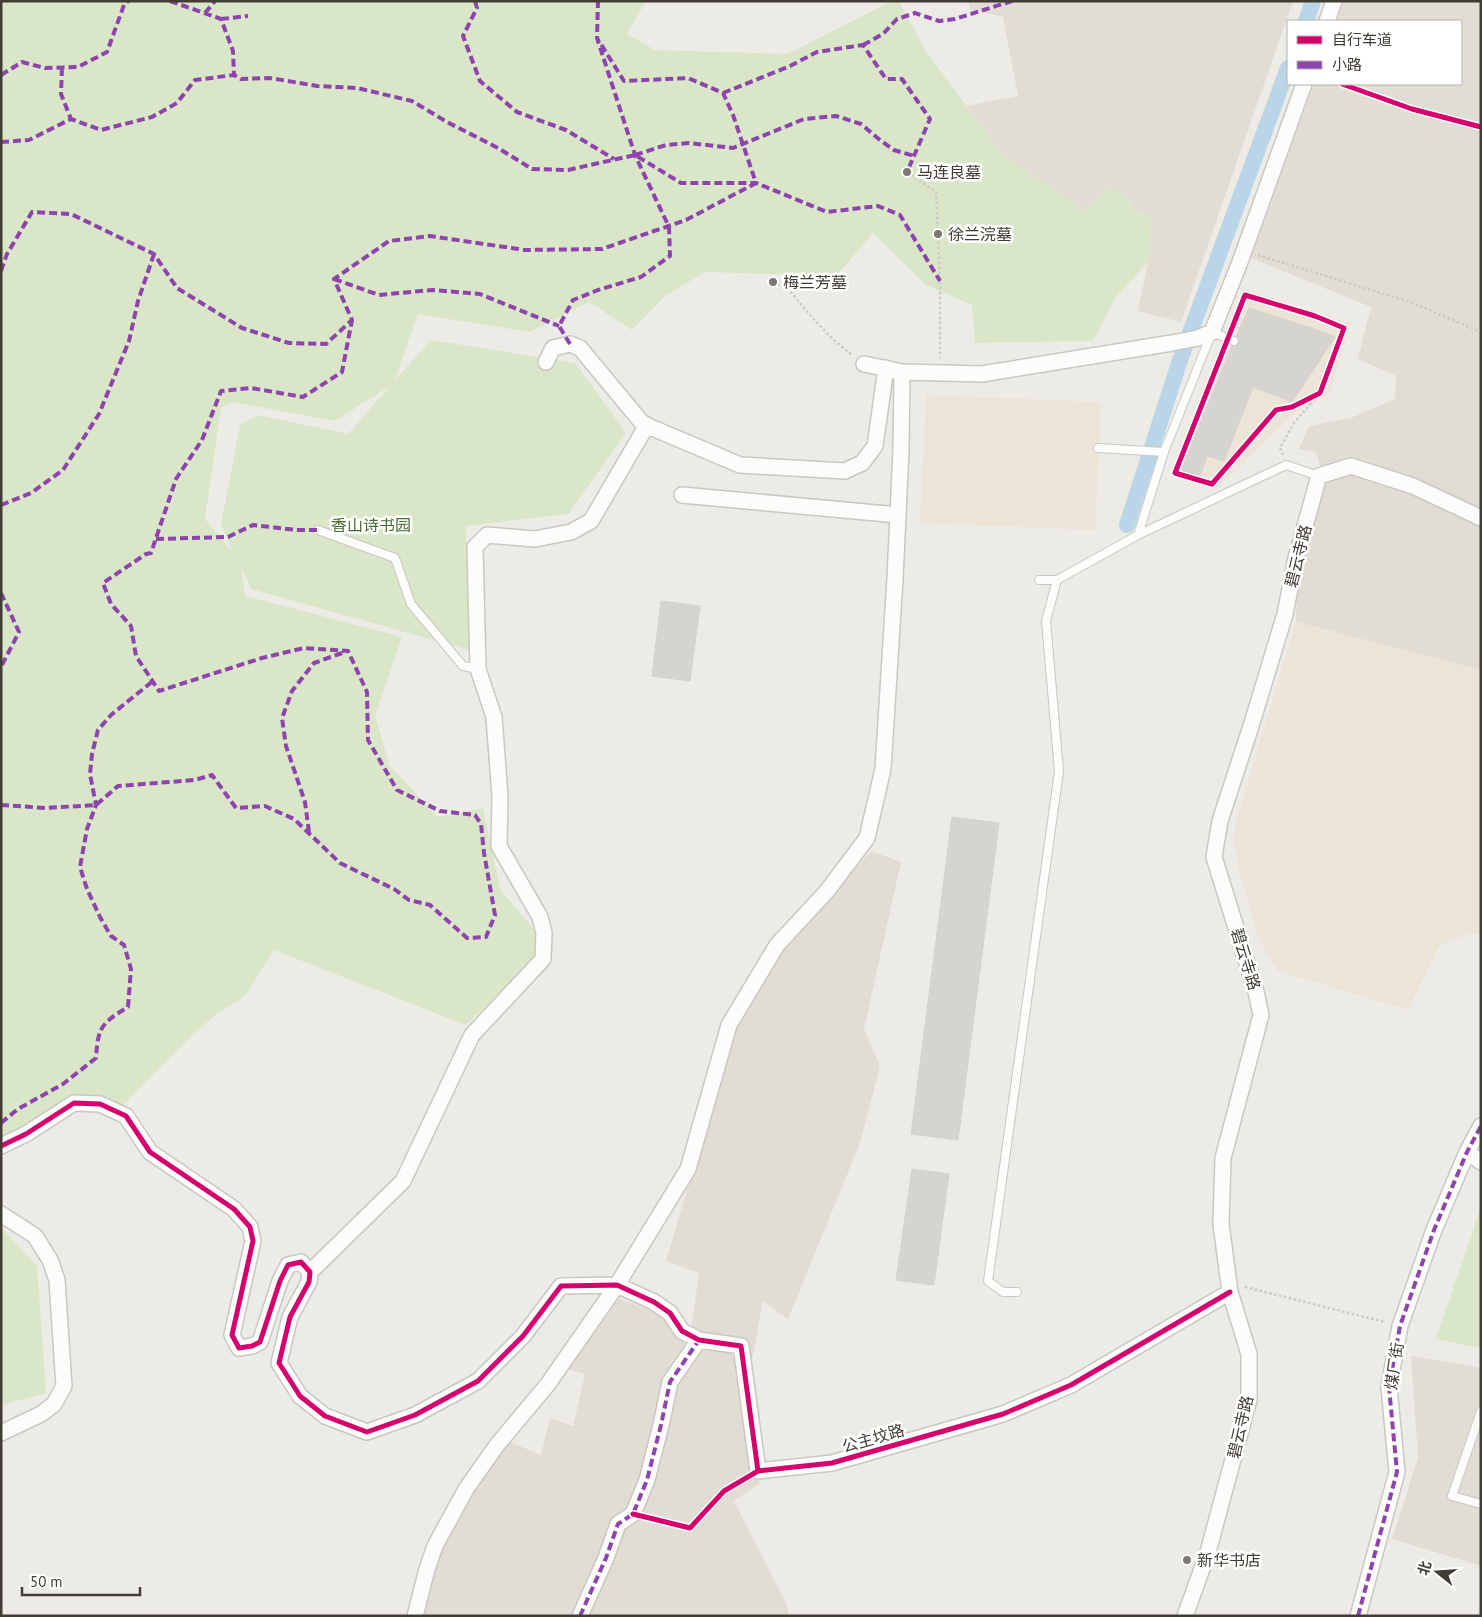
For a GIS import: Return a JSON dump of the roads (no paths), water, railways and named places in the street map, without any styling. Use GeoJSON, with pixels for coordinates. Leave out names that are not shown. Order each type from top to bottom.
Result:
{"type":"FeatureCollection","features":[{"type":"Feature","properties":{"kind":"street"},"geometry":{"type":"LineString","coordinates":[[1327,20],[1334,1]]}},
{"type":"Feature","properties":{"kind":"street"},"geometry":{"type":"LineString","coordinates":[[864,364],[902,372],[982,374],[1172,343],[1205,335],[1244,251],[1304,85]]}},
{"type":"Feature","properties":{"kind":"street"},"geometry":{"type":"LineString","coordinates":[[546,362],[553,348],[570,344],[580,348],[643,424],[740,465],[846,471],[862,463],[874,446],[886,368]]}},
{"type":"Feature","properties":{"kind":"street"},"geometry":{"type":"LineString","coordinates":[[415,1616],[435,1546],[466,1489],[497,1445],[548,1384],[617,1285],[688,1169],[729,1025],[777,945],[827,891],[866,838],[883,769],[898,515],[902,372]]}},
{"type":"Feature","properties":{"kind":"street"},"geometry":{"type":"LineString","coordinates":[[617,1285],[561,1286],[522,1336],[478,1381],[415,1415],[367,1432],[325,1416],[300,1396],[279,1363],[290,1317],[309,1282],[310,1272],[403,1181],[472,1035],[543,959],[544,933],[540,917],[499,846],[500,796],[494,717],[478,669],[475,546],[487,535],[535,539],[571,532],[591,521],[647,425]]}},
{"type":"Feature","properties":{"kind":"street"},"geometry":{"type":"LineString","coordinates":[[1319,476],[1351,466],[1413,486],[1481,518]]}},
{"type":"Feature","properties":{"kind":"street","name":"碧云寺路"},"geometry":{"type":"LineString","coordinates":[[1184,1616],[1208,1552],[1249,1400],[1249,1354],[1229,1287],[1221,1224],[1223,1158],[1261,1014],[1256,992],[1214,857],[1220,821],[1285,614],[1296,558],[1319,476]]}},
{"type":"Feature","properties":{"kind":"street"},"geometry":{"type":"LineString","coordinates":[[682,495],[898,515]]}},
{"type":"Feature","properties":{"kind":"street"},"geometry":{"type":"LineString","coordinates":[[1,1146],[26,1134],[74,1103],[100,1104],[126,1116],[150,1152],[234,1209],[250,1227],[253,1241],[232,1335],[239,1348],[252,1346],[260,1342],[280,1281],[288,1265],[301,1262],[310,1272]]}},
{"type":"Feature","properties":{"kind":"street","name":"煤厂街"},"geometry":{"type":"LineString","coordinates":[[1358,1616],[1396,1472],[1389,1387],[1400,1326],[1434,1230],[1467,1152],[1481,1126]]}},
{"type":"Feature","properties":{"kind":"street"},"geometry":{"type":"LineString","coordinates":[[1467,1152],[1481,1162]]}},
{"type":"Feature","properties":{"kind":"street"},"geometry":{"type":"LineString","coordinates":[[1,1214],[35,1236],[50,1260],[57,1280],[64,1386],[54,1404],[41,1414],[1,1433]]}},
{"type":"Feature","properties":{"kind":"street","name":"公主坟路"},"geometry":{"type":"LineString","coordinates":[[617,1285],[654,1302],[670,1313],[682,1331],[699,1340],[741,1346],[758,1471],[832,1463],[1003,1414],[1071,1385],[1229,1287]]}},
{"type":"Feature","properties":{"kind":"street"},"geometry":{"type":"LineString","coordinates":[[580,1616],[606,1558],[618,1524],[633,1514],[647,1480],[670,1382],[699,1340]]}},
{"type":"Feature","properties":{"kind":"lane"},"geometry":{"type":"LineString","coordinates":[[1138,535],[1164,452],[1205,335],[1234,341]]}},
{"type":"Feature","properties":{"kind":"lane"},"geometry":{"type":"LineString","coordinates":[[1098,448],[1164,452]]}},
{"type":"Feature","properties":{"kind":"lane"},"geometry":{"type":"LineString","coordinates":[[1039,580],[1057,580],[1138,535],[1286,464],[1319,476]]}},
{"type":"Feature","properties":{"kind":"lane"},"geometry":{"type":"LineString","coordinates":[[318,530],[395,558],[411,604],[463,666],[478,669]]}},
{"type":"Feature","properties":{"kind":"lane"},"geometry":{"type":"LineString","coordinates":[[1017,1292],[1004,1292],[988,1280],[1059,771],[1046,621],[1057,580]]}},
{"type":"Feature","properties":{"kind":"lane"},"geometry":{"type":"LineString","coordinates":[[1481,1411],[1452,1496],[1481,1504]]}},
{"type":"Feature","properties":{"kind":"waterway"},"geometry":{"type":"LineString","coordinates":[[1306,20],[1313,1]]}},
{"type":"Feature","properties":{"kind":"waterway"},"geometry":{"type":"LineString","coordinates":[[1127,525],[1180,360],[1287,71]]}},
{"type":"Feature","properties":{"kind":"place","name":"马连良墓"},"geometry":{"type":"Point","coordinates":[907,172]}},
{"type":"Feature","properties":{"kind":"place","name":"徐兰浣墓"},"geometry":{"type":"Point","coordinates":[938,234]}},
{"type":"Feature","properties":{"kind":"place","name":"梅兰芳墓"},"geometry":{"type":"Point","coordinates":[773,282]}},
{"type":"Feature","properties":{"kind":"place","name":"新华书店"},"geometry":{"type":"Point","coordinates":[1187,1560]}},
{"type":"Feature","properties":{"kind":"park label","name":"香山诗书园"},"geometry":{"type":"Point","coordinates":[371,525]}}]}
